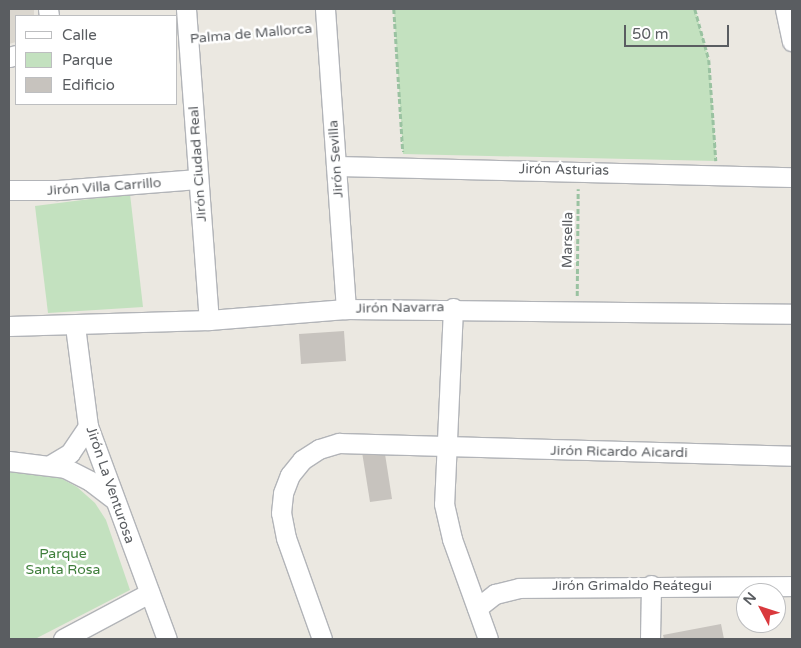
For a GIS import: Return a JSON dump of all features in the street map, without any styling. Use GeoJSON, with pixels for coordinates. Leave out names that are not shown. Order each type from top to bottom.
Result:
{"type":"FeatureCollection","features":[{"type":"Feature","properties":{"kind":"street","name":"Jirón Ciudad Real"},"geometry":{"type":"LineString","coordinates":[[186,9],[182,40],[198,180],[209,320]]}},
{"type":"Feature","properties":{"kind":"street","name":"Jirón Sevilla"},"geometry":{"type":"LineString","coordinates":[[325,9],[346,309]]}},
{"type":"Feature","properties":{"kind":"street"},"geometry":{"type":"LineString","coordinates":[[785,9],[792,41]]}},
{"type":"Feature","properties":{"kind":"street","name":"Jirón Asturias"},"geometry":{"type":"LineString","coordinates":[[336,166],[579,170],[792,177]]}},
{"type":"Feature","properties":{"kind":"street","name":"Jirón Villa Carrillo"},"geometry":{"type":"LineString","coordinates":[[9,190],[58,190],[198,180]]}},
{"type":"Feature","properties":{"kind":"street"},"geometry":{"type":"LineString","coordinates":[[453,308],[444,504],[488,639]]}},
{"type":"Feature","properties":{"kind":"street","name":"Jirón Navarra"},"geometry":{"type":"LineString","coordinates":[[9,326],[75,326],[209,320],[346,309],[453,308],[792,314]]}},
{"type":"Feature","properties":{"kind":"street","name":"Jirón La Venturosa"},"geometry":{"type":"LineString","coordinates":[[75,326],[88,426],[167,639]]}},
{"type":"Feature","properties":{"kind":"street"},"geometry":{"type":"LineString","coordinates":[[52,464],[70,454],[88,426]]}},
{"type":"Feature","properties":{"kind":"street","name":"Jirón Ricardo Aicardi"},"geometry":{"type":"LineString","coordinates":[[322,639],[286,538],[281,513],[283,493],[290,475],[302,460],[319,449],[339,443],[446,448],[792,456]]}},
{"type":"Feature","properties":{"kind":"street"},"geometry":{"type":"LineString","coordinates":[[9,461],[52,464],[78,474],[114,499]]}},
{"type":"Feature","properties":{"kind":"street"},"geometry":{"type":"LineString","coordinates":[[650,639],[651,585]]}},
{"type":"Feature","properties":{"kind":"street","name":"Jirón Grimaldo Reátegui"},"geometry":{"type":"LineString","coordinates":[[477,608],[495,594],[519,588],[651,585],[792,586]]}},
{"type":"Feature","properties":{"kind":"street"},"geometry":{"type":"LineString","coordinates":[[63,639],[150,593]]}},
{"type":"Feature","properties":{"kind":"path"},"geometry":{"type":"LineString","coordinates":[[394,9],[403,154],[413,154]]}},
{"type":"Feature","properties":{"kind":"path"},"geometry":{"type":"LineString","coordinates":[[695,9],[709,60],[716,162],[706,161]]}},
{"type":"Feature","properties":{"kind":"path","name":"Palma de Mallorca"},"geometry":{"type":"LineString","coordinates":[[182,40],[326,28]]}},
{"type":"Feature","properties":{"kind":"path","name":"Marsella"},"geometry":{"type":"LineString","coordinates":[[577,310],[579,170]]}},
{"type":"Feature","properties":{"kind":"shaded area"},"geometry":{"type":"Polygon","coordinates":[[[9,9],[34,9],[34,15],[15,15],[15,42],[9,44],[9,9]]]}},
{"type":"Feature","properties":{"kind":"green space"},"geometry":{"type":"Polygon","coordinates":[[[394,9],[695,9],[709,60],[716,161],[403,154],[394,9]]]}},
{"type":"Feature","properties":{"kind":"green space"},"geometry":{"type":"Polygon","coordinates":[[[130,194],[143,307],[48,313],[35,206],[130,194]]]}},
{"type":"Feature","properties":{"kind":"green space","name":"Parque Santa Rosa"},"geometry":{"type":"Polygon","coordinates":[[[9,472],[55,475],[77,487],[95,503],[106,520],[130,590],[35,639],[9,639],[9,472]]]}},
{"type":"Feature","properties":{"kind":"building"},"geometry":{"type":"Polygon","coordinates":[[[344,331],[346,361],[301,364],[299,334],[344,331]]]}},
{"type":"Feature","properties":{"kind":"building"},"geometry":{"type":"Polygon","coordinates":[[[362,452],[385,454],[392,499],[370,502],[362,452]]]}},
{"type":"Feature","properties":{"kind":"building"},"geometry":{"type":"Polygon","coordinates":[[[721,624],[724,639],[664,639],[663,635],[721,624]]]}}]}
